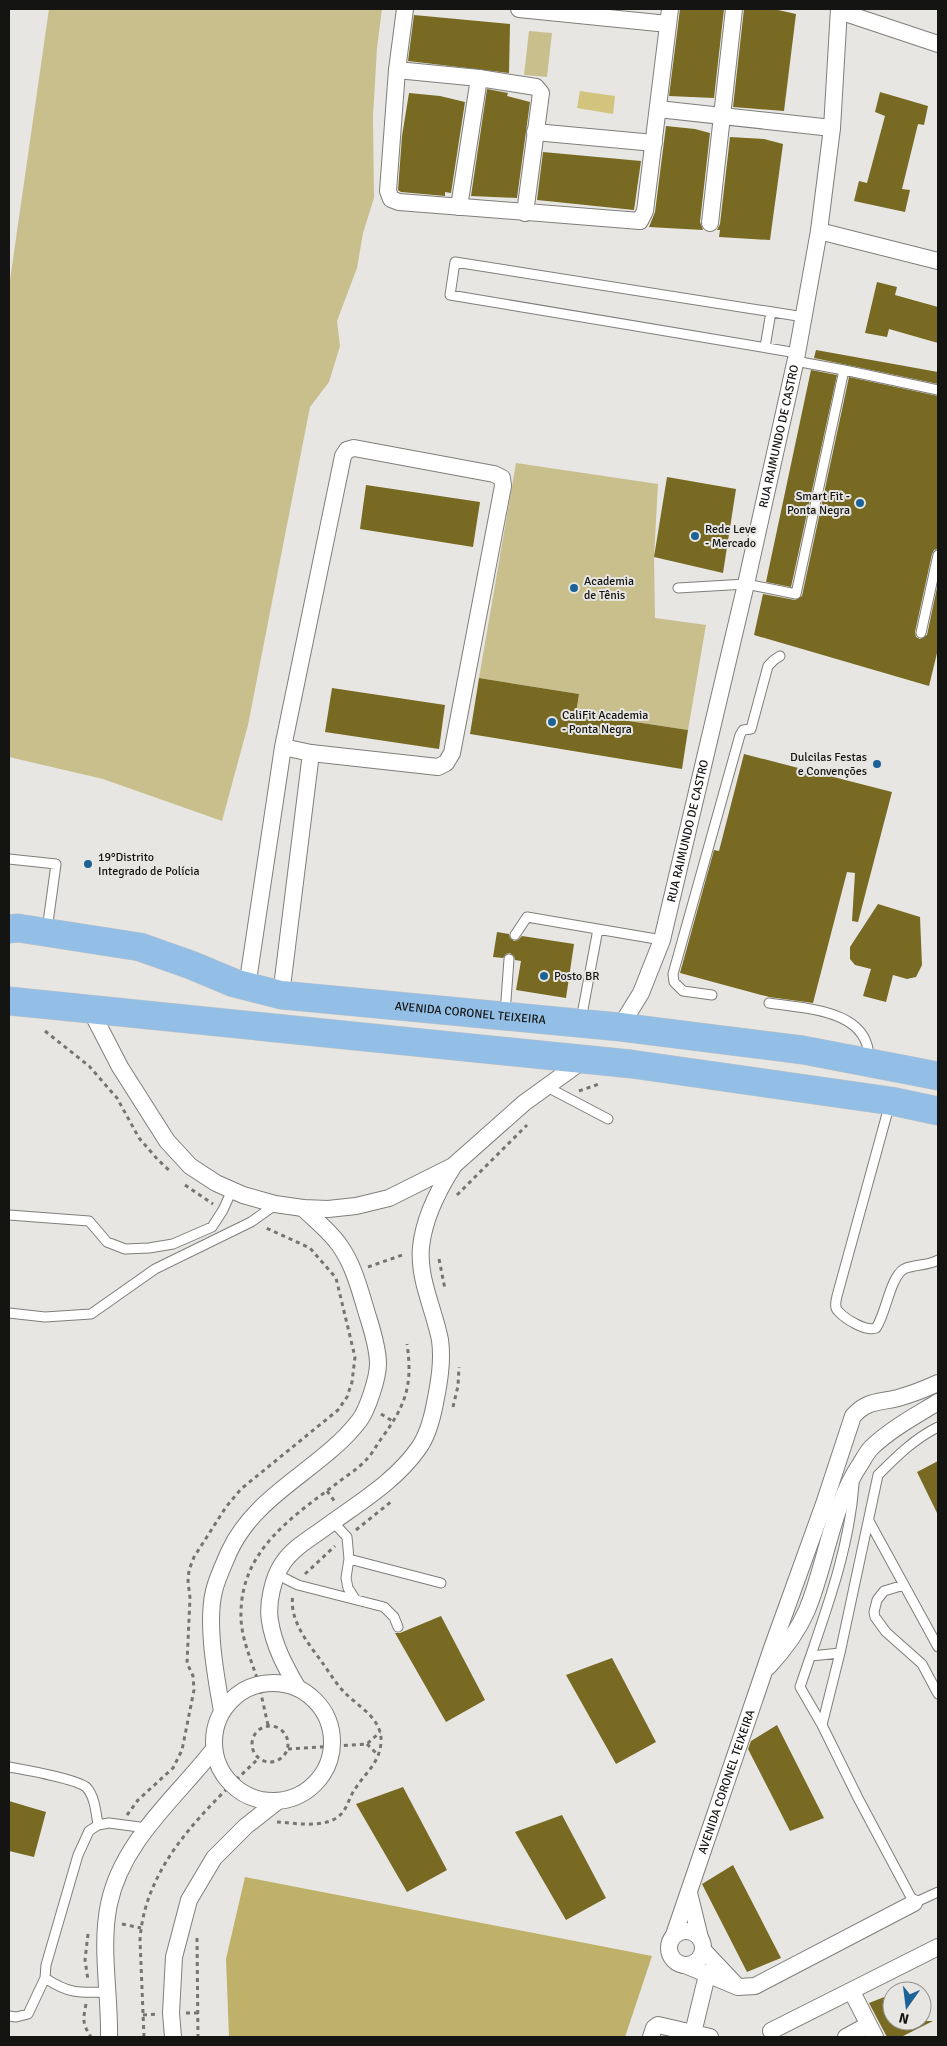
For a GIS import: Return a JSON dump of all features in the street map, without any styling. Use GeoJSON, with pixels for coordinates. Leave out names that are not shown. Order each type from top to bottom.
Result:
{"type":"FeatureCollection","features":[{"type":"Feature","properties":{"kind":"highway","name":"AVENIDA CORONEL TEIXEIRA"},"geometry":{"type":"LineString","coordinates":[[12,934],[47,933],[140,947],[234,983],[281,995],[620,1027],[803,1050],[938,1076]]}},
{"type":"Feature","properties":{"kind":"highway"},"geometry":{"type":"LineString","coordinates":[[12,997],[90,1009],[632,1064],[891,1101],[938,1111]]}},
{"type":"Feature","properties":{"kind":"street"},"geometry":{"type":"LineString","coordinates":[[405,9],[397,70],[388,191],[391,199],[399,202],[640,221],[645,211],[669,17],[519,9]]}},
{"type":"Feature","properties":{"kind":"street"},"geometry":{"type":"LineString","coordinates":[[710,223],[734,9]]}},
{"type":"Feature","properties":{"kind":"street"},"geometry":{"type":"LineString","coordinates":[[839,10],[938,44]]}},
{"type":"Feature","properties":{"kind":"street","name":"RUA RAIMUNDO DE CASTRO"},"geometry":{"type":"LineString","coordinates":[[620,1027],[641,993],[662,940],[746,584],[796,357],[819,231],[832,128],[839,10]]}},
{"type":"Feature","properties":{"kind":"street"},"geometry":{"type":"LineString","coordinates":[[397,70],[536,86],[541,93],[525,213]]}},
{"type":"Feature","properties":{"kind":"street"},"geometry":{"type":"LineString","coordinates":[[459,207],[479,78]]}},
{"type":"Feature","properties":{"kind":"street"},"geometry":{"type":"LineString","coordinates":[[658,109],[832,128]]}},
{"type":"Feature","properties":{"kind":"street"},"geometry":{"type":"LineString","coordinates":[[535,132],[654,143]]}},
{"type":"Feature","properties":{"kind":"street"},"geometry":{"type":"LineString","coordinates":[[819,231],[938,261]]}},
{"type":"Feature","properties":{"kind":"street"},"geometry":{"type":"LineString","coordinates":[[246,987],[283,747],[343,456],[347,450],[354,448],[494,474],[502,478],[504,486],[452,752],[446,763],[438,766],[311,752],[283,747]]}},
{"type":"Feature","properties":{"kind":"street"},"geometry":{"type":"LineString","coordinates":[[281,995],[311,752]]}},
{"type":"Feature","properties":{"kind":"street"},"geometry":{"type":"LineString","coordinates":[[90,1009],[120,1067],[167,1141],[190,1166],[216,1183],[232,1190],[275,1204],[303,1208],[328,1209],[356,1206],[389,1198],[453,1166],[524,1103],[586,1059]]}},
{"type":"Feature","properties":{"kind":"street"},"geometry":{"type":"LineString","coordinates":[[297,1687],[277,1650],[269,1620],[272,1585],[284,1561],[304,1543],[392,1478],[419,1449],[432,1420],[440,1378],[440,1341],[424,1282],[421,1249],[429,1211],[439,1189],[453,1166]]}},
{"type":"Feature","properties":{"kind":"street"},"geometry":{"type":"LineString","coordinates":[[222,1711],[214,1662],[212,1625],[214,1591],[230,1550],[250,1521],[280,1488],[331,1449],[360,1420],[371,1393],[378,1365],[372,1328],[353,1272],[340,1246],[303,1208]]}},
{"type":"Feature","properties":{"kind":"street"},"geometry":{"type":"LineString","coordinates":[[870,1448],[846,1434],[853,1416],[862,1407],[872,1402],[884,1401],[916,1392],[938,1383]]}},
{"type":"Feature","properties":{"kind":"street"},"geometry":{"type":"LineString","coordinates":[[884,1401],[897,1427]]}},
{"type":"Feature","properties":{"kind":"street"},"geometry":{"type":"LineString","coordinates":[[765,1671],[784,1650],[806,1612],[835,1521],[854,1472],[870,1448],[897,1427],[938,1402]]}},
{"type":"Feature","properties":{"kind":"street","name":"AVENIDA CORONEL TEIXEIRA"},"geometry":{"type":"LineString","coordinates":[[738,1987],[678,1963],[670,1954],[671,1941],[824,1504],[846,1434]]}},
{"type":"Feature","properties":{"kind":"street"},"geometry":{"type":"LineString","coordinates":[[280,1683],[297,1687],[312,1697],[323,1710],[331,1725],[332,1747],[330,1760],[323,1775],[311,1788],[296,1797],[278,1801],[260,1800],[243,1793],[231,1785],[219,1766],[214,1749],[215,1729],[222,1711],[233,1698],[247,1688],[258,1684],[280,1683]]}},
{"type":"Feature","properties":{"kind":"street"},"geometry":{"type":"LineString","coordinates":[[109,2037],[106,1942],[109,1905],[121,1868],[136,1841],[214,1749]]}},
{"type":"Feature","properties":{"kind":"street"},"geometry":{"type":"LineString","coordinates":[[173,2037],[171,2013],[174,1957],[188,1900],[214,1858],[246,1826],[278,1801]]}},
{"type":"Feature","properties":{"kind":"street"},"geometry":{"type":"LineString","coordinates":[[685,1965],[697,1962],[701,1944],[689,1893]]}},
{"type":"Feature","properties":{"kind":"street"},"geometry":{"type":"LineString","coordinates":[[674,1936],[685,1931],[696,1934],[701,1944],[738,1987],[755,1986],[914,1903]]}},
{"type":"Feature","properties":{"kind":"street"},"geometry":{"type":"LineString","coordinates":[[770,2031],[852,1992],[938,1947]]}},
{"type":"Feature","properties":{"kind":"street"},"geometry":{"type":"LineString","coordinates":[[692,2032],[707,1975]]}},
{"type":"Feature","properties":{"kind":"street"},"geometry":{"type":"LineString","coordinates":[[846,2037],[872,2031],[852,1992]]}},
{"type":"Feature","properties":{"kind":"street"},"geometry":{"type":"LineString","coordinates":[[652,2037],[654,2028],[658,2025],[710,2037]]}},
{"type":"Feature","properties":{"kind":"lane"},"geometry":{"type":"LineString","coordinates":[[804,317],[455,262],[450,295],[765,347],[844,370],[938,390]]}},
{"type":"Feature","properties":{"kind":"lane"},"geometry":{"type":"LineString","coordinates":[[765,347],[771,312]]}},
{"type":"Feature","properties":{"kind":"lane"},"geometry":{"type":"LineString","coordinates":[[678,588],[746,584],[796,594],[844,370]]}},
{"type":"Feature","properties":{"kind":"lane"},"geometry":{"type":"LineString","coordinates":[[921,633],[938,555]]}},
{"type":"Feature","properties":{"kind":"lane"},"geometry":{"type":"LineString","coordinates":[[712,995],[683,991],[674,982],[673,974],[740,735],[743,730],[750,729],[768,666],[780,656]]}},
{"type":"Feature","properties":{"kind":"lane"},"geometry":{"type":"LineString","coordinates":[[9,859],[56,864],[47,933]]}},
{"type":"Feature","properties":{"kind":"lane"},"geometry":{"type":"LineString","coordinates":[[515,935],[527,917],[662,940]]}},
{"type":"Feature","properties":{"kind":"lane"},"geometry":{"type":"LineString","coordinates":[[581,1023],[598,929]]}},
{"type":"Feature","properties":{"kind":"lane"},"geometry":{"type":"LineString","coordinates":[[504,1016],[509,959]]}},
{"type":"Feature","properties":{"kind":"lane"},"geometry":{"type":"LineString","coordinates":[[769,1003],[836,1014],[849,1022],[864,1036],[868,1044],[869,1063]]}},
{"type":"Feature","properties":{"kind":"lane"},"geometry":{"type":"LineString","coordinates":[[547,1087],[608,1119]]}},
{"type":"Feature","properties":{"kind":"lane"},"geometry":{"type":"LineString","coordinates":[[891,1101],[837,1296],[836,1307],[838,1311],[860,1326],[872,1330],[876,1328],[896,1277],[903,1270],[932,1264],[938,1260]]}},
{"type":"Feature","properties":{"kind":"lane"},"geometry":{"type":"LineString","coordinates":[[9,1215],[89,1221],[107,1242],[125,1249],[149,1248],[173,1244],[212,1227],[223,1210],[232,1190]]}},
{"type":"Feature","properties":{"kind":"lane"},"geometry":{"type":"LineString","coordinates":[[9,1312],[45,1317],[91,1314],[155,1269],[251,1222],[275,1204]]}},
{"type":"Feature","properties":{"kind":"lane"},"geometry":{"type":"LineString","coordinates":[[822,1725],[840,1653],[878,1475],[921,1436],[938,1427]]}},
{"type":"Feature","properties":{"kind":"lane"},"geometry":{"type":"LineString","coordinates":[[854,1472],[852,1509],[841,1560],[800,1687],[822,1725],[858,1798],[914,1903],[938,1892]]}},
{"type":"Feature","properties":{"kind":"lane"},"geometry":{"type":"LineString","coordinates":[[869,1520],[938,1647]]}},
{"type":"Feature","properties":{"kind":"lane"},"geometry":{"type":"LineString","coordinates":[[333,1522],[347,1537],[349,1558],[346,1578],[348,1588],[354,1599]]}},
{"type":"Feature","properties":{"kind":"lane"},"geometry":{"type":"LineString","coordinates":[[349,1558],[441,1583]]}},
{"type":"Feature","properties":{"kind":"lane"},"geometry":{"type":"LineString","coordinates":[[276,1574],[298,1585],[384,1607],[394,1617],[398,1627]]}},
{"type":"Feature","properties":{"kind":"lane"},"geometry":{"type":"LineString","coordinates":[[904,1585],[884,1591],[877,1600],[874,1612],[875,1617],[886,1632],[922,1664],[938,1694]]}},
{"type":"Feature","properties":{"kind":"lane"},"geometry":{"type":"LineString","coordinates":[[810,1656],[840,1653]]}},
{"type":"Feature","properties":{"kind":"lane"},"geometry":{"type":"LineString","coordinates":[[9,1767],[60,1777],[86,1787],[94,1801],[98,1824]]}},
{"type":"Feature","properties":{"kind":"lane"},"geometry":{"type":"LineString","coordinates":[[9,2016],[16,2017],[28,2014],[45,1978],[46,1965],[78,1855],[89,1831],[98,1824],[109,1823],[147,1828]]}},
{"type":"Feature","properties":{"kind":"lane"},"geometry":{"type":"LineString","coordinates":[[45,1978],[66,1990],[88,1993],[108,1992]]}},
{"type":"Feature","properties":{"kind":"path"},"geometry":{"type":"LineString","coordinates":[[45,1031],[89,1066],[117,1098],[139,1138],[172,1173]]}},
{"type":"Feature","properties":{"kind":"path"},"geometry":{"type":"LineString","coordinates":[[567,1097],[587,1087],[602,1083]]}},
{"type":"Feature","properties":{"kind":"path"},"geometry":{"type":"LineString","coordinates":[[454,1198],[528,1123]]}},
{"type":"Feature","properties":{"kind":"path"},"geometry":{"type":"LineString","coordinates":[[178,1179],[223,1210]]}},
{"type":"Feature","properties":{"kind":"path"},"geometry":{"type":"LineString","coordinates":[[124,1825],[126,1818],[138,1800],[173,1768],[182,1750],[194,1690],[193,1676],[187,1662],[190,1598],[188,1581],[189,1570],[194,1557],[226,1507],[241,1489],[338,1410],[347,1397],[352,1382],[355,1357],[336,1278],[310,1248],[251,1222]]}},
{"type":"Feature","properties":{"kind":"path"},"geometry":{"type":"LineString","coordinates":[[336,1278],[436,1244],[446,1295]]}},
{"type":"Feature","properties":{"kind":"path"},"geometry":{"type":"LineString","coordinates":[[451,1414],[458,1386],[459,1360]]}},
{"type":"Feature","properties":{"kind":"path"},"geometry":{"type":"LineString","coordinates":[[269,1825],[276,1822],[326,1823],[335,1819],[347,1807],[355,1789],[370,1771],[378,1755],[381,1744],[380,1732],[366,1710],[339,1687],[300,1630],[291,1603],[293,1593],[305,1574],[347,1537],[394,1500]]}},
{"type":"Feature","properties":{"kind":"path"},"geometry":{"type":"LineString","coordinates":[[268,1725],[277,1727],[284,1732],[288,1740],[288,1749],[276,1761],[267,1762],[259,1758],[253,1751],[254,1734],[260,1728],[268,1725]]}},
{"type":"Feature","properties":{"kind":"path"},"geometry":{"type":"LineString","coordinates":[[288,1749],[367,1744],[380,1732]]}},
{"type":"Feature","properties":{"kind":"path"},"geometry":{"type":"LineString","coordinates":[[367,1744],[378,1755]]}},
{"type":"Feature","properties":{"kind":"path"},"geometry":{"type":"LineString","coordinates":[[144,2037],[140,1928],[150,1893],[168,1856],[204,1813],[259,1758]]}},
{"type":"Feature","properties":{"kind":"path"},"geometry":{"type":"LineString","coordinates":[[90,1927],[85,1945],[88,1993],[83,2019],[84,2026],[91,2037]]}},
{"type":"Feature","properties":{"kind":"path"},"geometry":{"type":"LineString","coordinates":[[197,1937],[198,2037]]}},
{"type":"Feature","properties":{"kind":"shaded area"},"geometry":{"type":"Polygon","coordinates":[[[49,9],[382,9],[377,48],[373,116],[374,198],[363,233],[357,268],[337,321],[340,346],[329,382],[310,407],[248,725],[222,821],[103,779],[9,757],[9,287],[49,9]]]}},
{"type":"Feature","properties":{"kind":"shaded area"},"geometry":{"type":"Polygon","coordinates":[[[529,31],[552,33],[547,77],[524,75],[529,31]]]}},
{"type":"Feature","properties":{"kind":"shaded area"},"geometry":{"type":"Polygon","coordinates":[[[580,91],[615,96],[613,114],[577,108],[580,91]]]}},
{"type":"Feature","properties":{"kind":"shaded area","name":"Academia de Tênis"},"geometry":{"type":"Polygon","coordinates":[[[516,463],[658,484],[654,557],[655,618],[706,625],[688,730],[576,713],[579,694],[479,678],[516,463]]]}},
{"type":"Feature","properties":{"kind":"shaded area"},"geometry":{"type":"Polygon","coordinates":[[[245,1877],[652,1956],[625,2037],[229,2037],[226,1959],[245,1877]]]}},
{"type":"Feature","properties":{"kind":"building"},"geometry":{"type":"Polygon","coordinates":[[[680,9],[724,9],[714,98],[669,96],[680,9]]]}},
{"type":"Feature","properties":{"kind":"building"},"geometry":{"type":"Polygon","coordinates":[[[744,9],[778,10],[796,14],[784,111],[733,107],[744,9]]]}},
{"type":"Feature","properties":{"kind":"building"},"geometry":{"type":"Polygon","coordinates":[[[414,15],[510,24],[509,73],[408,61],[414,15]]]}},
{"type":"Feature","properties":{"kind":"building"},"geometry":{"type":"Polygon","coordinates":[[[487,89],[508,93],[507,96],[530,102],[517,198],[471,196],[487,89]]]}},
{"type":"Feature","properties":{"kind":"building"},"geometry":{"type":"Polygon","coordinates":[[[880,92],[928,106],[924,125],[918,124],[902,189],[910,190],[905,212],[854,201],[859,181],[867,183],[885,116],[875,112],[880,92]]]}},
{"type":"Feature","properties":{"kind":"building"},"geometry":{"type":"Polygon","coordinates":[[[409,93],[440,96],[465,102],[451,193],[445,192],[445,196],[401,192],[398,190],[402,136],[409,93]]]}},
{"type":"Feature","properties":{"kind":"building"},"geometry":{"type":"Polygon","coordinates":[[[666,126],[695,129],[710,133],[700,222],[703,230],[649,227],[655,212],[666,126]]]}},
{"type":"Feature","properties":{"kind":"building"},"geometry":{"type":"Polygon","coordinates":[[[730,137],[764,139],[783,144],[770,240],[719,237],[720,230],[717,230],[720,224],[730,137]]]}},
{"type":"Feature","properties":{"kind":"building"},"geometry":{"type":"Polygon","coordinates":[[[543,152],[641,161],[634,210],[537,200],[543,152]]]}},
{"type":"Feature","properties":{"kind":"building"},"geometry":{"type":"Polygon","coordinates":[[[877,282],[897,287],[895,295],[938,307],[938,343],[889,329],[887,337],[865,333],[877,282]]]}},
{"type":"Feature","properties":{"kind":"building"},"geometry":{"type":"Polygon","coordinates":[[[816,350],[938,372],[938,384],[814,358],[816,350]]]}},
{"type":"Feature","properties":{"kind":"building"},"geometry":{"type":"Polygon","coordinates":[[[811,370],[837,375],[791,587],[766,582],[811,370]]]}},
{"type":"Feature","properties":{"kind":"building","name":"Smart Fit - Ponta Negra"},"geometry":{"type":"Polygon","coordinates":[[[849,377],[938,396],[938,549],[934,550],[932,554],[915,632],[916,637],[920,639],[927,635],[938,583],[938,649],[929,686],[754,635],[763,594],[795,600],[802,596],[849,377]]]}},
{"type":"Feature","properties":{"kind":"building"},"geometry":{"type":"Polygon","coordinates":[[[667,477],[736,489],[723,573],[654,557],[667,477]]]}},
{"type":"Feature","properties":{"kind":"building"},"geometry":{"type":"Polygon","coordinates":[[[366,485],[480,502],[473,547],[360,529],[366,485]]]}},
{"type":"Feature","properties":{"kind":"building","name":"CaliFit Academia - Ponta Negra"},"geometry":{"type":"Polygon","coordinates":[[[479,678],[579,694],[576,713],[688,730],[682,769],[470,734],[479,678]]]}},
{"type":"Feature","properties":{"kind":"building"},"geometry":{"type":"Polygon","coordinates":[[[332,688],[445,705],[439,749],[325,732],[332,688]]]}},
{"type":"Feature","properties":{"kind":"building"},"geometry":{"type":"Polygon","coordinates":[[[744,754],[892,792],[858,922],[852,921],[855,873],[847,872],[813,1003],[769,997],[680,973],[714,850],[719,851],[744,754]]]}},
{"type":"Feature","properties":{"kind":"building"},"geometry":{"type":"Polygon","coordinates":[[[878,904],[920,917],[922,965],[916,977],[907,979],[893,975],[886,1002],[863,996],[871,969],[855,965],[850,959],[850,947],[878,904]]]}},
{"type":"Feature","properties":{"kind":"building","name":"Posto BR"},"geometry":{"type":"Polygon","coordinates":[[[497,932],[509,934],[510,938],[514,941],[522,936],[574,944],[566,998],[516,990],[521,961],[515,960],[514,956],[510,953],[506,954],[503,958],[493,957],[497,932]]]}},
{"type":"Feature","properties":{"kind":"building"},"geometry":{"type":"Polygon","coordinates":[[[938,1461],[938,1515],[917,1472],[938,1461]]]}},
{"type":"Feature","properties":{"kind":"building"},"geometry":{"type":"Polygon","coordinates":[[[441,1616],[485,1700],[446,1722],[395,1633],[400,1633],[441,1616]]]}},
{"type":"Feature","properties":{"kind":"building"},"geometry":{"type":"Polygon","coordinates":[[[612,1658],[656,1742],[616,1764],[566,1675],[612,1658]]]}},
{"type":"Feature","properties":{"kind":"building"},"geometry":{"type":"Polygon","coordinates":[[[777,1725],[824,1818],[790,1831],[748,1749],[751,1741],[777,1725]]]}},
{"type":"Feature","properties":{"kind":"building"},"geometry":{"type":"Polygon","coordinates":[[[403,1787],[447,1870],[407,1892],[356,1804],[403,1787]]]}},
{"type":"Feature","properties":{"kind":"building"},"geometry":{"type":"Polygon","coordinates":[[[9,1801],[46,1812],[34,1857],[9,1851],[9,1801]]]}},
{"type":"Feature","properties":{"kind":"building"},"geometry":{"type":"Polygon","coordinates":[[[562,1815],[606,1898],[566,1920],[515,1832],[562,1815]]]}},
{"type":"Feature","properties":{"kind":"building"},"geometry":{"type":"Polygon","coordinates":[[[733,1865],[781,1958],[747,1972],[702,1884],[733,1865]]]}},
{"type":"Feature","properties":{"kind":"building"},"geometry":{"type":"Polygon","coordinates":[[[882,1998],[882,2028],[869,2003],[882,1998]]]}},
{"type":"Feature","properties":{"kind":"building"},"geometry":{"type":"Polygon","coordinates":[[[884,2031],[913,2031],[901,2037],[887,2037],[884,2031]]]}},
{"type":"Feature","properties":{"kind":"place","name":"Smart Fit - Ponta Negra"},"geometry":{"type":"Point","coordinates":[860,503]}},
{"type":"Feature","properties":{"kind":"place","name":"Rede Leve - Mercado"},"geometry":{"type":"Point","coordinates":[695,536]}},
{"type":"Feature","properties":{"kind":"place","name":"Academia de Tênis"},"geometry":{"type":"Point","coordinates":[574,588]}},
{"type":"Feature","properties":{"kind":"place","name":"CaliFit Academia - Ponta Negra"},"geometry":{"type":"Point","coordinates":[552,722]}},
{"type":"Feature","properties":{"kind":"place","name":"Dulcilas Festas e Convenções"},"geometry":{"type":"Point","coordinates":[877,764]}},
{"type":"Feature","properties":{"kind":"place","name":"19°Distrito Integrado de Polícia"},"geometry":{"type":"Point","coordinates":[88,864]}},
{"type":"Feature","properties":{"kind":"place","name":"Posto BR"},"geometry":{"type":"Point","coordinates":[544,976]}}]}
